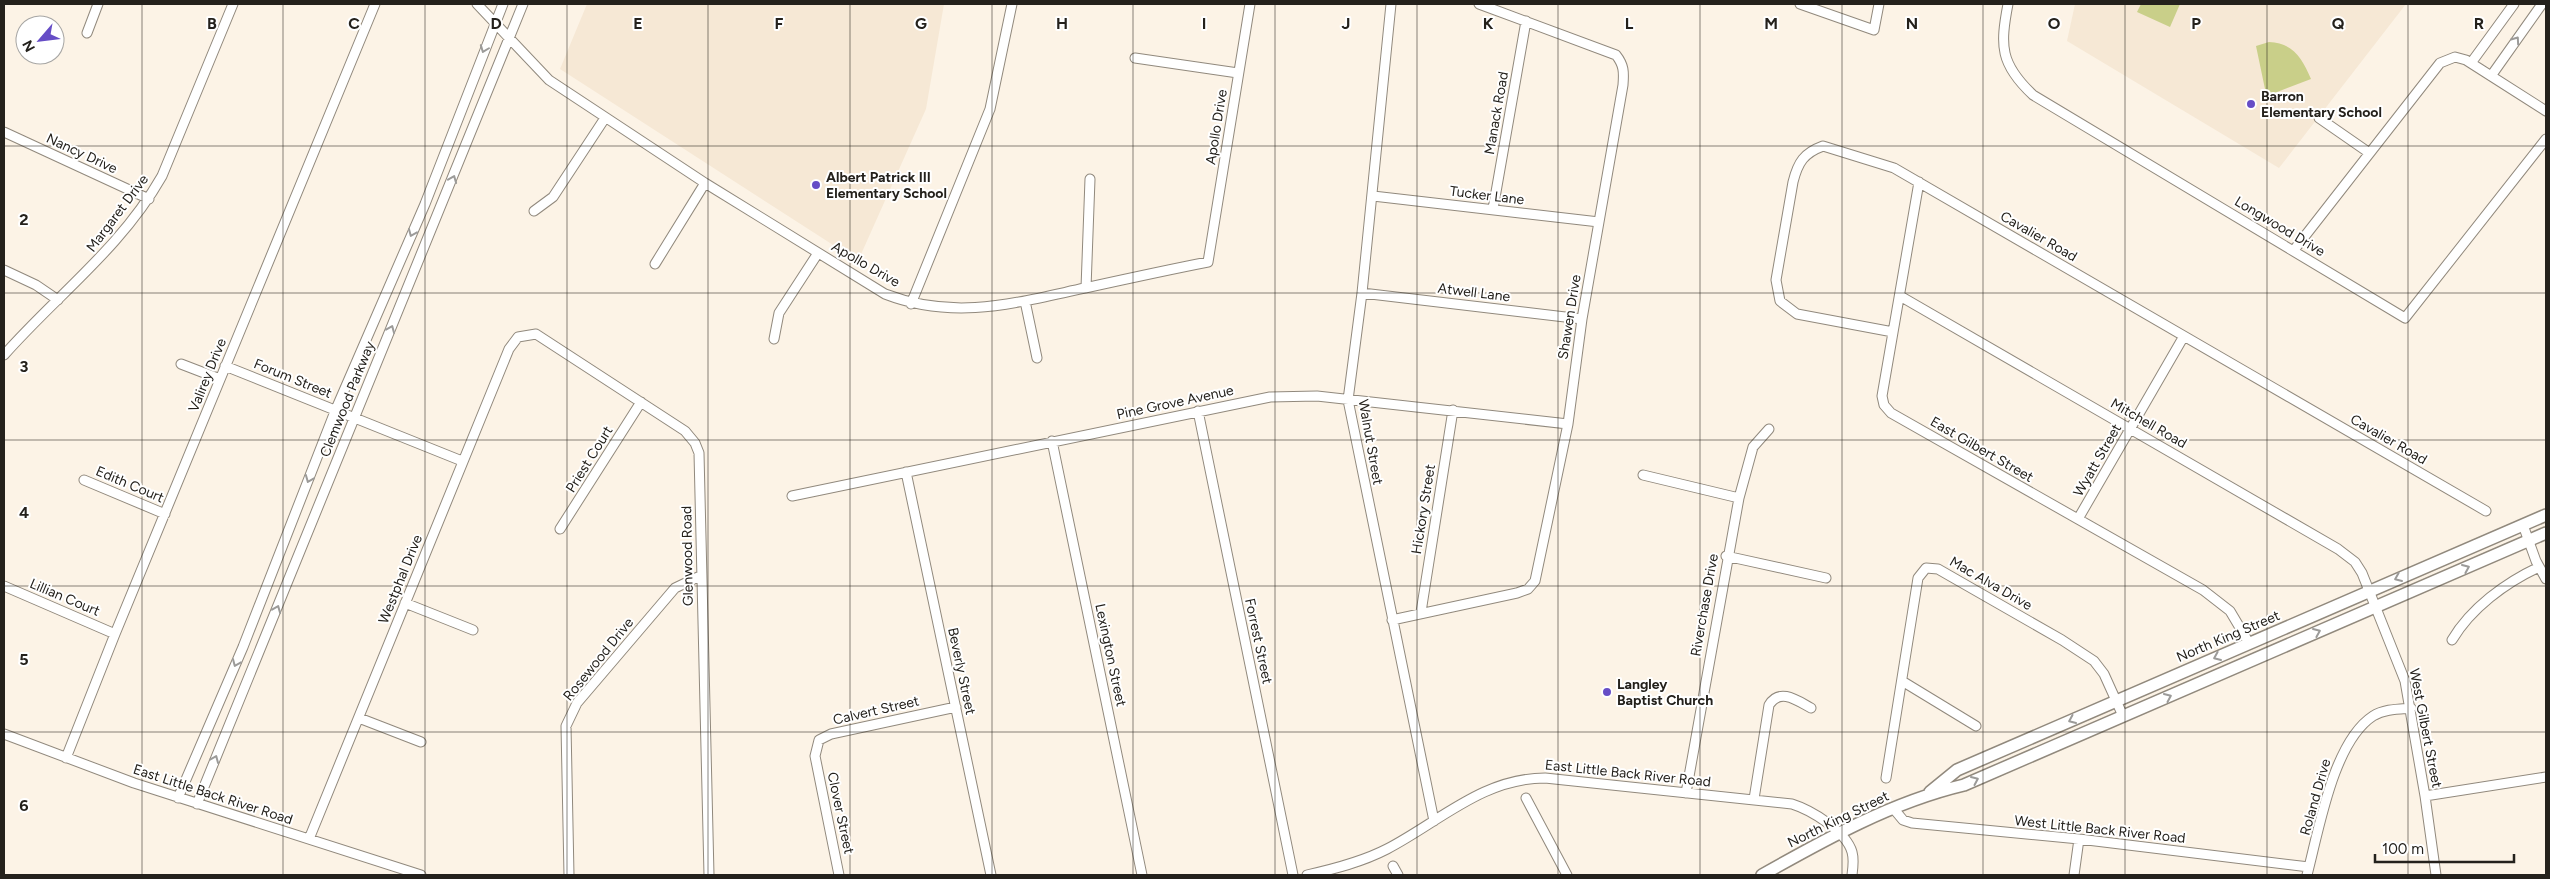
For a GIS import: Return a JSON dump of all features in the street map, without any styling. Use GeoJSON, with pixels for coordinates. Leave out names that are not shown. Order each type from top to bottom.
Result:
{"type":"FeatureCollection","features":[{"type":"Feature","properties":{"kind":"main road","name":"North King Street"},"geometry":{"type":"LineString","coordinates":[[1928,793],[1957,770],[2370,590],[2546,516]]}},
{"type":"Feature","properties":{"kind":"main road","name":"North King Street"},"geometry":{"type":"LineString","coordinates":[[1762,875],[1893,808],[1928,793],[1964,785],[2546,533]]}},
{"type":"Feature","properties":{"kind":"street"},"geometry":{"type":"LineString","coordinates":[[87,32],[98,4]]}},
{"type":"Feature","properties":{"kind":"street","name":"Margaret Drive"},"geometry":{"type":"LineString","coordinates":[[4,355],[37,318],[95,264],[149,199],[162,176],[233,4]]}},
{"type":"Feature","properties":{"kind":"street","name":"Valirey Drive"},"geometry":{"type":"LineString","coordinates":[[66,758],[115,634],[375,4]]}},
{"type":"Feature","properties":{"kind":"street","name":"Apollo Drive"},"geometry":{"type":"LineString","coordinates":[[477,4],[549,80],[705,183],[860,280],[911,304],[957,309],[1025,301],[1208,262],[1250,4]]}},
{"type":"Feature","properties":{"kind":"street","name":"Clemwood Parkway"},"geometry":{"type":"LineString","coordinates":[[178,798],[243,647],[336,410],[424,204],[503,4]]}},
{"type":"Feature","properties":{"kind":"street","name":"Clemwood Parkway"},"geometry":{"type":"LineString","coordinates":[[196,804],[523,4]]}},
{"type":"Feature","properties":{"kind":"street"},"geometry":{"type":"LineString","coordinates":[[911,304],[990,109],[1012,4]]}},
{"type":"Feature","properties":{"kind":"street","name":"Walnut Street"},"geometry":{"type":"LineString","coordinates":[[1391,4],[1373,196],[1348,400],[1434,821]]}},
{"type":"Feature","properties":{"kind":"street","name":"Shawen Drive"},"geometry":{"type":"LineString","coordinates":[[1392,620],[1421,612],[1517,593],[1528,589],[1535,581],[1568,424],[1582,319],[1623,85],[1624,70],[1622,62],[1616,55],[1592,44],[1479,4]]}},
{"type":"Feature","properties":{"kind":"street"},"geometry":{"type":"LineString","coordinates":[[1800,4],[1874,30],[1879,4]]}},
{"type":"Feature","properties":{"kind":"street","name":"Longwood Drive"},"geometry":{"type":"LineString","coordinates":[[2008,4],[2002,36],[2004,53],[2011,70],[2033,95],[2405,318],[2546,139]]}},
{"type":"Feature","properties":{"kind":"street"},"geometry":{"type":"LineString","coordinates":[[2471,63],[2514,4]]}},
{"type":"Feature","properties":{"kind":"street"},"geometry":{"type":"LineString","coordinates":[[2493,77],[2542,4]]}},
{"type":"Feature","properties":{"kind":"street","name":"Manack Road"},"geometry":{"type":"LineString","coordinates":[[1493,209],[1526,21]]}},
{"type":"Feature","properties":{"kind":"street"},"geometry":{"type":"LineString","coordinates":[[2294,250],[2368,152],[2440,63],[2455,57],[2471,63],[2546,111]]}},
{"type":"Feature","properties":{"kind":"street"},"geometry":{"type":"LineString","coordinates":[[1135,58],[1238,73]]}},
{"type":"Feature","properties":{"kind":"street"},"geometry":{"type":"LineString","coordinates":[[534,211],[553,197],[605,118]]}},
{"type":"Feature","properties":{"kind":"street"},"geometry":{"type":"LineString","coordinates":[[2319,118],[2368,152]]}},
{"type":"Feature","properties":{"kind":"street","name":"Nancy Drive"},"geometry":{"type":"LineString","coordinates":[[4,132],[149,199]]}},
{"type":"Feature","properties":{"kind":"street","name":"Cavalier Road"},"geometry":{"type":"LineString","coordinates":[[1893,332],[1798,314],[1780,301],[1776,280],[1797,167],[1803,155],[1823,146],[1894,168],[2486,511]]}},
{"type":"Feature","properties":{"kind":"street"},"geometry":{"type":"LineString","coordinates":[[1086,288],[1090,179]]}},
{"type":"Feature","properties":{"kind":"street","name":"East Gilbert Street"},"geometry":{"type":"LineString","coordinates":[[1919,182],[1882,396],[1884,405],[1892,414],[2203,590],[2230,611],[2249,643]]}},
{"type":"Feature","properties":{"kind":"street"},"geometry":{"type":"LineString","coordinates":[[655,264],[705,183]]}},
{"type":"Feature","properties":{"kind":"street","name":"Tucker Lane"},"geometry":{"type":"LineString","coordinates":[[1373,196],[1599,222]]}},
{"type":"Feature","properties":{"kind":"street"},"geometry":{"type":"LineString","coordinates":[[774,339],[779,313],[818,253]]}},
{"type":"Feature","properties":{"kind":"street"},"geometry":{"type":"LineString","coordinates":[[4,270],[36,286],[58,300]]}},
{"type":"Feature","properties":{"kind":"street","name":"Atwell Lane"},"geometry":{"type":"LineString","coordinates":[[1362,293],[1582,319]]}},
{"type":"Feature","properties":{"kind":"street","name":"Mitchell Road"},"geometry":{"type":"LineString","coordinates":[[1900,296],[2346,554],[2358,566],[2370,590]]}},
{"type":"Feature","properties":{"kind":"street"},"geometry":{"type":"LineString","coordinates":[[1025,301],[1037,358]]}},
{"type":"Feature","properties":{"kind":"street","name":"Glenwood Road"},"geometry":{"type":"LineString","coordinates":[[523,335],[536,334],[544,338],[685,431],[695,443],[699,453],[700,576],[708,774],[709,875]]}},
{"type":"Feature","properties":{"kind":"street","name":"Westphal Drive"},"geometry":{"type":"LineString","coordinates":[[309,839],[509,349],[514,340],[523,335]]}},
{"type":"Feature","properties":{"kind":"street","name":"Wyatt Street"},"geometry":{"type":"LineString","coordinates":[[2078,519],[2184,336]]}},
{"type":"Feature","properties":{"kind":"street"},"geometry":{"type":"LineString","coordinates":[[181,364],[220,379]]}},
{"type":"Feature","properties":{"kind":"street","name":"Forum Street"},"geometry":{"type":"LineString","coordinates":[[225,366],[354,416],[462,461]]}},
{"type":"Feature","properties":{"kind":"street","name":"Pine Grove Avenue"},"geometry":{"type":"LineString","coordinates":[[792,496],[1270,397],[1294,395],[1453,410],[1568,424]]}},
{"type":"Feature","properties":{"kind":"street","name":"Priest Court"},"geometry":{"type":"LineString","coordinates":[[560,530],[641,402]]}},
{"type":"Feature","properties":{"kind":"street","name":"Hickory Street"},"geometry":{"type":"LineString","coordinates":[[1421,612],[1453,410]]}},
{"type":"Feature","properties":{"kind":"street","name":"Forrest Street"},"geometry":{"type":"LineString","coordinates":[[1198,411],[1293,875]]}},
{"type":"Feature","properties":{"kind":"street","name":"Riverchase Drive"},"geometry":{"type":"LineString","coordinates":[[1686,793],[1726,556],[1739,498],[1753,447],[1769,429]]}},
{"type":"Feature","properties":{"kind":"street","name":"Lexington Street"},"geometry":{"type":"LineString","coordinates":[[1052,441],[1142,875]]}},
{"type":"Feature","properties":{"kind":"street","name":"Beverly Street"},"geometry":{"type":"LineString","coordinates":[[906,472],[991,875]]}},
{"type":"Feature","properties":{"kind":"street"},"geometry":{"type":"LineString","coordinates":[[1642,475],[1739,498]]}},
{"type":"Feature","properties":{"kind":"street","name":"Edith Court"},"geometry":{"type":"LineString","coordinates":[[84,480],[165,514]]}},
{"type":"Feature","properties":{"kind":"street"},"geometry":{"type":"LineString","coordinates":[[2523,525],[2539,567],[2546,579]]}},
{"type":"Feature","properties":{"kind":"street"},"geometry":{"type":"LineString","coordinates":[[1726,556],[1826,578]]}},
{"type":"Feature","properties":{"kind":"street","name":"Mac Alva Drive"},"geometry":{"type":"LineString","coordinates":[[1886,778],[1918,578],[1926,568],[1932,567],[1947,574],[2084,654],[2099,666],[2123,716]]}},
{"type":"Feature","properties":{"kind":"street"},"geometry":{"type":"LineString","coordinates":[[2452,640],[2462,625],[2502,587],[2539,567]]}},
{"type":"Feature","properties":{"kind":"street","name":"Rosewood Drive"},"geometry":{"type":"LineString","coordinates":[[569,875],[566,726],[577,703],[675,588],[700,576]]}},
{"type":"Feature","properties":{"kind":"street","name":"Lillian Court"},"geometry":{"type":"LineString","coordinates":[[4,586],[115,634]]}},
{"type":"Feature","properties":{"kind":"street","name":"West Gilbert Street"},"geometry":{"type":"LineString","coordinates":[[2370,590],[2401,668],[2425,796],[2436,875]]}},
{"type":"Feature","properties":{"kind":"street"},"geometry":{"type":"LineString","coordinates":[[405,603],[473,630]]}},
{"type":"Feature","properties":{"kind":"street"},"geometry":{"type":"LineString","coordinates":[[1902,681],[1976,726]]}},
{"type":"Feature","properties":{"kind":"street"},"geometry":{"type":"LineString","coordinates":[[1754,799],[1769,705],[1777,697],[1791,696],[1811,708]]}},
{"type":"Feature","properties":{"kind":"street","name":"Calvert Street"},"geometry":{"type":"LineString","coordinates":[[815,756],[819,740],[831,734],[956,707]]}},
{"type":"Feature","properties":{"kind":"street","name":"Roland Drive"},"geometry":{"type":"LineString","coordinates":[[2308,871],[2336,767],[2348,746],[2366,722],[2375,714],[2410,708]]}},
{"type":"Feature","properties":{"kind":"street"},"geometry":{"type":"LineString","coordinates":[[359,718],[421,742]]}},
{"type":"Feature","properties":{"kind":"street","name":"East Little Back River Road"},"geometry":{"type":"LineString","coordinates":[[4,734],[178,798],[418,874]]}},
{"type":"Feature","properties":{"kind":"street","name":"Clover Street"},"geometry":{"type":"LineString","coordinates":[[815,756],[839,875]]}},
{"type":"Feature","properties":{"kind":"street"},"geometry":{"type":"LineString","coordinates":[[2425,796],[2546,777]]}},
{"type":"Feature","properties":{"kind":"street","name":"East Little Back River Road"},"geometry":{"type":"LineString","coordinates":[[1307,875],[1365,859],[1386,850],[1487,789],[1524,778],[1573,780],[1754,799],[1801,806],[1820,816],[1839,834],[1852,851],[1852,875]]}},
{"type":"Feature","properties":{"kind":"street"},"geometry":{"type":"LineString","coordinates":[[1526,798],[1567,875]]}},
{"type":"Feature","properties":{"kind":"street","name":"West Little Back River Road"},"geometry":{"type":"LineString","coordinates":[[1893,808],[1903,820],[1912,823],[2080,839],[2308,871]]}},
{"type":"Feature","properties":{"kind":"street"},"geometry":{"type":"LineString","coordinates":[[2074,875],[2080,839]]}},
{"type":"Feature","properties":{"kind":"street"},"geometry":{"type":"LineString","coordinates":[[1393,866],[1398,875]]}},
{"type":"Feature","properties":{"kind":"shaded area","name":"Albert Patrick III Elementary School"},"geometry":{"type":"Polygon","coordinates":[[[587,4],[944,4],[926,109],[858,261],[560,69],[587,4]]]}},
{"type":"Feature","properties":{"kind":"shaded area","name":"Barron Elementary School"},"geometry":{"type":"Polygon","coordinates":[[[2075,4],[2406,4],[2279,168],[2067,41],[2075,4]]]}},
{"type":"Feature","properties":{"kind":"green space"},"geometry":{"type":"Polygon","coordinates":[[[2141,4],[2180,4],[2170,27],[2137,12],[2141,4]]]}},
{"type":"Feature","properties":{"kind":"green space"},"geometry":{"type":"Polygon","coordinates":[[[2269,42],[2284,45],[2296,53],[2311,79],[2272,94],[2265,89],[2256,46],[2269,42]]]}},
{"type":"Feature","properties":{"kind":"place","name":"Barron Elementary School"},"geometry":{"type":"Point","coordinates":[2251,104]}},
{"type":"Feature","properties":{"kind":"place","name":"Albert Patrick III Elementary School"},"geometry":{"type":"Point","coordinates":[816,185]}},
{"type":"Feature","properties":{"kind":"place","name":"Langley Baptist Church"},"geometry":{"type":"Point","coordinates":[1607,692]}}]}
